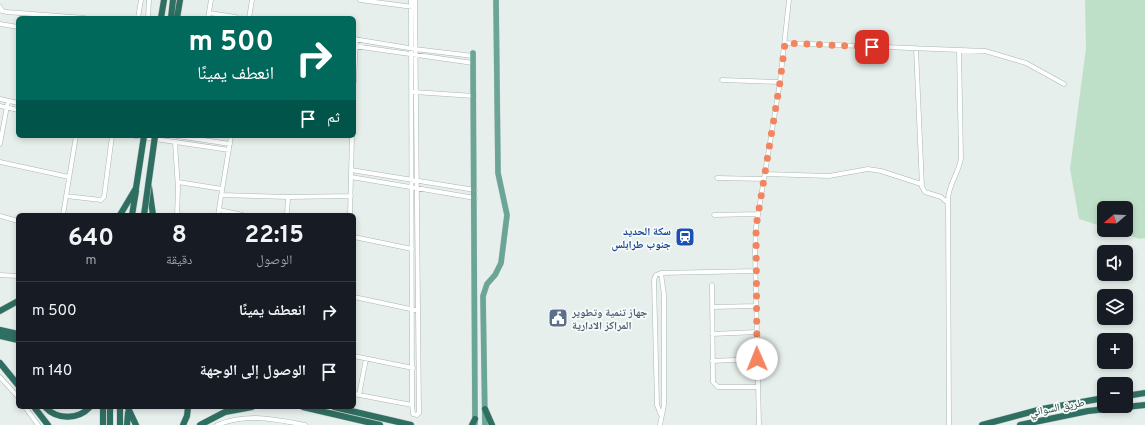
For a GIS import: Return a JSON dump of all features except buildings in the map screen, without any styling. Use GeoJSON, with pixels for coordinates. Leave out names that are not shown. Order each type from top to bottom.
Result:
{"type":"FeatureCollection","features":[{"type":"Feature","properties":{"kind":"highway"},"geometry":{"type":"LineString","coordinates":[[161,16],[164,0]]}},
{"type":"Feature","properties":{"kind":"highway"},"geometry":{"type":"LineString","coordinates":[[171,16],[173,0]]}},
{"type":"Feature","properties":{"kind":"highway"},"geometry":{"type":"LineString","coordinates":[[177,16],[180,0]]}},
{"type":"Feature","properties":{"kind":"highway"},"geometry":{"type":"LineString","coordinates":[[132,213],[144,138]]}},
{"type":"Feature","properties":{"kind":"highway"},"geometry":{"type":"LineString","coordinates":[[144,213],[155,138]]}},
{"type":"Feature","properties":{"kind":"highway"},"geometry":{"type":"LineString","coordinates":[[148,183],[153,213]]}},
{"type":"Feature","properties":{"kind":"highway"},"geometry":{"type":"LineString","coordinates":[[121,213],[136,188]]}},
{"type":"Feature","properties":{"kind":"highway"},"geometry":{"type":"LineString","coordinates":[[0,311],[16,302]]}},
{"type":"Feature","properties":{"kind":"highway"},"geometry":{"type":"LineString","coordinates":[[0,330],[16,334]]}},
{"type":"Feature","properties":{"kind":"highway"},"geometry":{"type":"LineString","coordinates":[[0,336],[16,340]]}},
{"type":"Feature","properties":{"kind":"highway"},"geometry":{"type":"LineString","coordinates":[[0,362],[16,382]]}},
{"type":"Feature","properties":{"kind":"highway"},"geometry":{"type":"LineString","coordinates":[[1133,395],[1145,393]]}},
{"type":"Feature","properties":{"kind":"highway","name":"طريق السواني"},"geometry":{"type":"LineString","coordinates":[[982,425],[1042,409],[1097,399]]}},
{"type":"Feature","properties":{"kind":"highway","name":"طريق السواني"},"geometry":{"type":"LineString","coordinates":[[1020,425],[1088,411],[1145,405]]}},
{"type":"Feature","properties":{"kind":"highway"},"geometry":{"type":"LineString","coordinates":[[36,409],[48,425]]}},
{"type":"Feature","properties":{"kind":"highway"},"geometry":{"type":"LineString","coordinates":[[47,409],[52,413],[64,417],[78,416],[87,409]]}},
{"type":"Feature","properties":{"kind":"highway"},"geometry":{"type":"LineString","coordinates":[[103,409],[103,425]]}},
{"type":"Feature","properties":{"kind":"highway"},"geometry":{"type":"LineString","coordinates":[[110,409],[110,425]]}},
{"type":"Feature","properties":{"kind":"highway"},"geometry":{"type":"LineString","coordinates":[[120,409],[120,425]]}},
{"type":"Feature","properties":{"kind":"highway"},"geometry":{"type":"LineString","coordinates":[[127,425],[128,409]]}},
{"type":"Feature","properties":{"kind":"highway"},"geometry":{"type":"LineString","coordinates":[[129,409],[136,425]]}},
{"type":"Feature","properties":{"kind":"highway"},"geometry":{"type":"LineString","coordinates":[[183,425],[187,416],[188,409]]}},
{"type":"Feature","properties":{"kind":"highway"},"geometry":{"type":"LineString","coordinates":[[200,425],[225,412],[241,409]]}},
{"type":"Feature","properties":{"kind":"highway"},"geometry":{"type":"LineString","coordinates":[[312,409],[380,425]]}},
{"type":"Feature","properties":{"kind":"highway"},"geometry":{"type":"LineString","coordinates":[[343,409],[411,425]]}},
{"type":"Feature","properties":{"kind":"highway"},"geometry":{"type":"LineString","coordinates":[[485,409],[492,425]]}},
{"type":"Feature","properties":{"kind":"highway"},"geometry":{"type":"LineString","coordinates":[[472,425],[475,422]]}},
{"type":"Feature","properties":{"kind":"main road"},"geometry":{"type":"LineString","coordinates":[[485,425],[483,293],[487,284],[495,275],[501,264],[507,215],[498,173],[496,0]]}},
{"type":"Feature","properties":{"kind":"main road"},"geometry":{"type":"LineString","coordinates":[[473,54],[475,190],[475,422]]}},
{"type":"Feature","properties":{"kind":"main road"},"geometry":{"type":"LineString","coordinates":[[474,335],[483,335]]}},
{"type":"Feature","properties":{"kind":"street"},"geometry":{"type":"LineString","coordinates":[[138,16],[141,0]]}},
{"type":"Feature","properties":{"kind":"street"},"geometry":{"type":"LineString","coordinates":[[148,16],[149,0]]}},
{"type":"Feature","properties":{"kind":"street"},"geometry":{"type":"LineString","coordinates":[[208,16],[211,0]]}},
{"type":"Feature","properties":{"kind":"street"},"geometry":{"type":"LineString","coordinates":[[249,16],[252,0]]}},
{"type":"Feature","properties":{"kind":"street"},"geometry":{"type":"LineString","coordinates":[[360,0],[413,7]]}},
{"type":"Feature","properties":{"kind":"street"},"geometry":{"type":"LineString","coordinates":[[411,0],[413,7],[414,250],[418,415],[413,414],[412,405],[415,310]]}},
{"type":"Feature","properties":{"kind":"street"},"geometry":{"type":"LineString","coordinates":[[413,7],[415,0]]}},
{"type":"Feature","properties":{"kind":"street"},"geometry":{"type":"LineString","coordinates":[[759,425],[755,272],[757,214],[780,82],[789,0]]}},
{"type":"Feature","properties":{"kind":"street"},"geometry":{"type":"LineString","coordinates":[[0,7],[2,11],[7,12],[59,16]]}},
{"type":"Feature","properties":{"kind":"street"},"geometry":{"type":"LineString","coordinates":[[209,13],[225,16]]}},
{"type":"Feature","properties":{"kind":"street"},"geometry":{"type":"LineString","coordinates":[[0,24],[16,27]]}},
{"type":"Feature","properties":{"kind":"street"},"geometry":{"type":"LineString","coordinates":[[356,39],[413,49],[473,54]]}},
{"type":"Feature","properties":{"kind":"street"},"geometry":{"type":"LineString","coordinates":[[785,43],[985,51],[1011,57],[1036,67],[1064,84]]}},
{"type":"Feature","properties":{"kind":"street"},"geometry":{"type":"LineString","coordinates":[[356,46],[474,63]]}},
{"type":"Feature","properties":{"kind":"street"},"geometry":{"type":"LineString","coordinates":[[916,48],[921,184],[925,192],[941,197],[948,203]]}},
{"type":"Feature","properties":{"kind":"street"},"geometry":{"type":"LineString","coordinates":[[949,425],[948,203],[950,184],[959,167],[961,158],[959,50]]}},
{"type":"Feature","properties":{"kind":"street"},"geometry":{"type":"LineString","coordinates":[[722,80],[780,82]]}},
{"type":"Feature","properties":{"kind":"street"},"geometry":{"type":"LineString","coordinates":[[413,92],[474,96]]}},
{"type":"Feature","properties":{"kind":"street"},"geometry":{"type":"LineString","coordinates":[[0,99],[16,103]]}},
{"type":"Feature","properties":{"kind":"street"},"geometry":{"type":"LineString","coordinates":[[0,144],[8,101]]}},
{"type":"Feature","properties":{"kind":"street"},"geometry":{"type":"LineString","coordinates":[[0,106],[16,110]]}},
{"type":"Feature","properties":{"kind":"street"},"geometry":{"type":"LineString","coordinates":[[63,213],[76,138]]}},
{"type":"Feature","properties":{"kind":"street"},"geometry":{"type":"LineString","coordinates":[[66,196],[100,200],[104,197],[112,138]]}},
{"type":"Feature","properties":{"kind":"street"},"geometry":{"type":"LineString","coordinates":[[148,138],[229,150]]}},
{"type":"Feature","properties":{"kind":"street"},"geometry":{"type":"LineString","coordinates":[[191,138],[230,144]]}},
{"type":"Feature","properties":{"kind":"street"},"geometry":{"type":"LineString","coordinates":[[218,212],[231,138]]}},
{"type":"Feature","properties":{"kind":"street"},"geometry":{"type":"LineString","coordinates":[[350,213],[352,138]]}},
{"type":"Feature","properties":{"kind":"street"},"geometry":{"type":"LineString","coordinates":[[175,142],[178,182],[177,213]]}},
{"type":"Feature","properties":{"kind":"street"},"geometry":{"type":"LineString","coordinates":[[0,162],[69,177]]}},
{"type":"Feature","properties":{"kind":"street"},"geometry":{"type":"LineString","coordinates":[[765,174],[830,176],[868,169],[881,171],[921,184]]}},
{"type":"Feature","properties":{"kind":"street"},"geometry":{"type":"LineString","coordinates":[[351,170],[475,190]]}},
{"type":"Feature","properties":{"kind":"street"},"geometry":{"type":"LineString","coordinates":[[351,177],[475,198]]}},
{"type":"Feature","properties":{"kind":"street"},"geometry":{"type":"LineString","coordinates":[[717,178],[764,179]]}},
{"type":"Feature","properties":{"kind":"street"},"geometry":{"type":"LineString","coordinates":[[178,182],[222,189]]}},
{"type":"Feature","properties":{"kind":"street"},"geometry":{"type":"LineString","coordinates":[[221,195],[288,197],[351,196]]}},
{"type":"Feature","properties":{"kind":"street"},"geometry":{"type":"LineString","coordinates":[[287,213],[288,197]]}},
{"type":"Feature","properties":{"kind":"street"},"geometry":{"type":"LineString","coordinates":[[714,215],[757,214]]}},
{"type":"Feature","properties":{"kind":"street"},"geometry":{"type":"LineString","coordinates":[[0,216],[16,220]]}},
{"type":"Feature","properties":{"kind":"street"},"geometry":{"type":"LineString","coordinates":[[356,237],[414,250]]}},
{"type":"Feature","properties":{"kind":"street"},"geometry":{"type":"LineString","coordinates":[[661,415],[657,405],[654,280],[656,276],[661,273],[755,272]]}},
{"type":"Feature","properties":{"kind":"street"},"geometry":{"type":"LineString","coordinates":[[660,425],[664,406],[664,295],[661,273]]}},
{"type":"Feature","properties":{"kind":"street"},"geometry":{"type":"LineString","coordinates":[[0,276],[16,276]]}},
{"type":"Feature","properties":{"kind":"street"},"geometry":{"type":"LineString","coordinates":[[712,285],[712,379],[716,386],[758,387]]}},
{"type":"Feature","properties":{"kind":"street"},"geometry":{"type":"LineString","coordinates":[[356,297],[415,310]]}},
{"type":"Feature","properties":{"kind":"street"},"geometry":{"type":"LineString","coordinates":[[712,307],[756,306]]}},
{"type":"Feature","properties":{"kind":"street"},"geometry":{"type":"LineString","coordinates":[[712,334],[757,332]]}},
{"type":"Feature","properties":{"kind":"street"},"geometry":{"type":"LineString","coordinates":[[356,356],[413,368]]}},
{"type":"Feature","properties":{"kind":"street"},"geometry":{"type":"LineString","coordinates":[[366,359],[356,395],[412,405]]}},
{"type":"Feature","properties":{"kind":"street"},"geometry":{"type":"LineString","coordinates":[[712,361],[757,359]]}},
{"type":"Feature","properties":{"kind":"street"},"geometry":{"type":"LineString","coordinates":[[0,377],[16,395]]}},
{"type":"Feature","properties":{"kind":"street"},"geometry":{"type":"LineString","coordinates":[[26,409],[38,425]]}},
{"type":"Feature","properties":{"kind":"street"},"geometry":{"type":"LineString","coordinates":[[217,425],[236,419],[257,417],[305,425]]}},
{"type":"Feature","properties":{"kind":"green space"},"geometry":{"type":"Polygon","coordinates":[[[1085,0],[1145,0],[1145,238],[1140,239],[1133,237],[1133,201],[1097,201],[1097,225],[1079,219],[1070,169],[1086,48],[1085,0]]]}},
{"type":"Feature","properties":{"kind":"place","name":"سكة الحديد جنوب طرابلس"},"geometry":{"type":"Point","coordinates":[685,237]}},
{"type":"Feature","properties":{"kind":"place","name":"جهاز تنمية وتطوير المراكز الادارية"},"geometry":{"type":"Point","coordinates":[558,318]}},
{"type":"Feature","properties":{"kind":"route"},"geometry":{"type":"LineString","coordinates":[[757,359],[756,227],[785,43],[872,47]]}}]}
